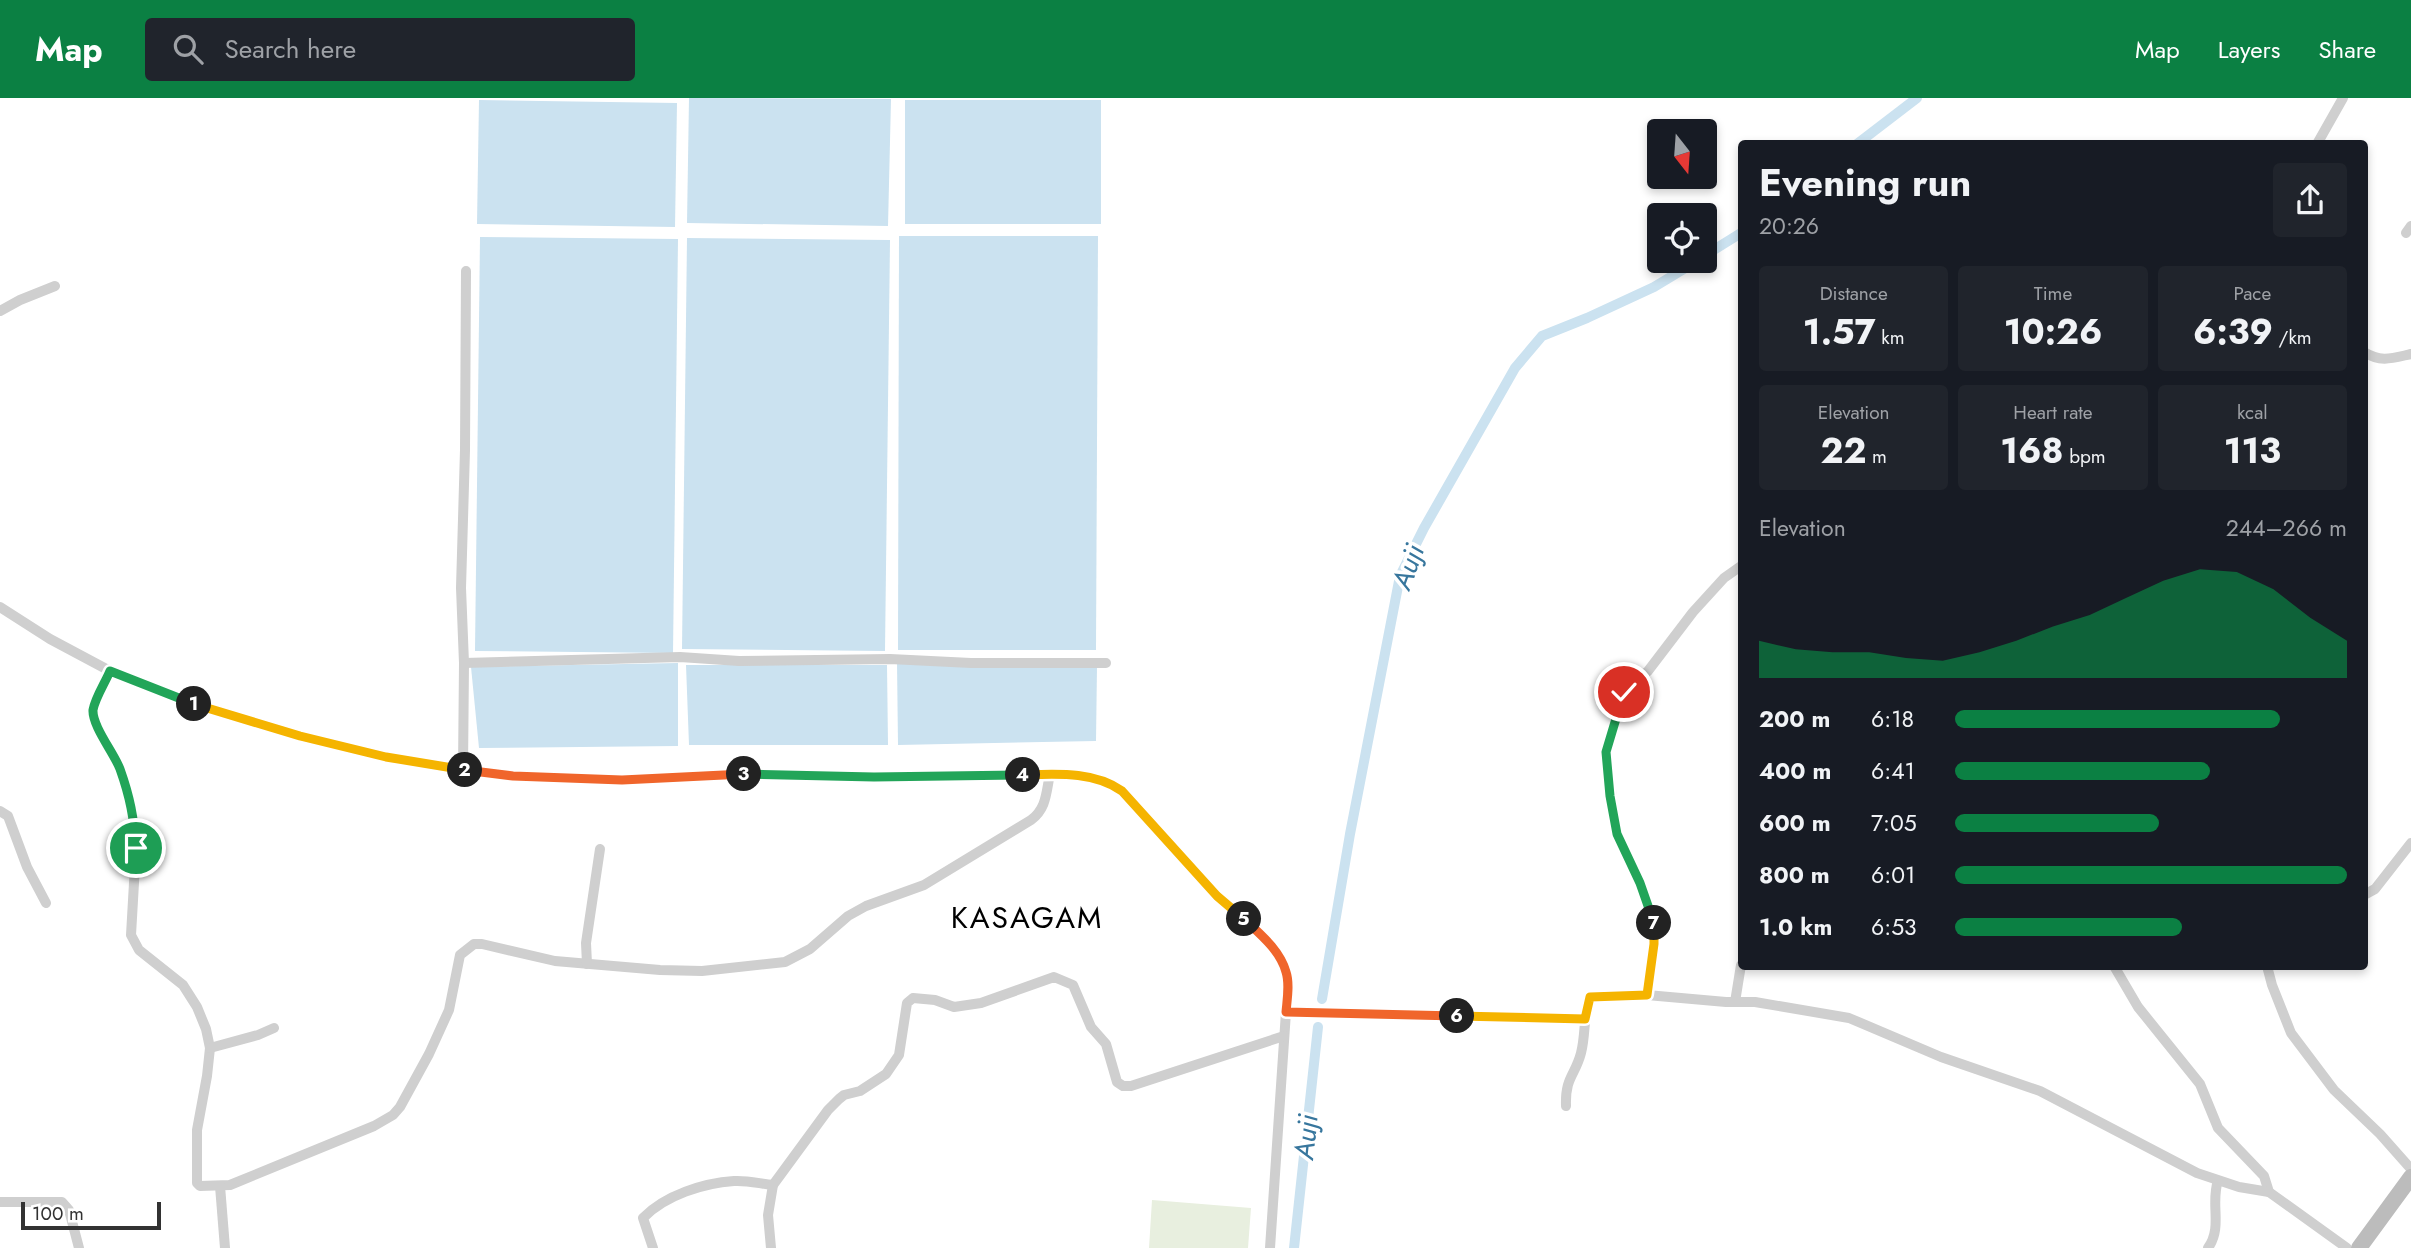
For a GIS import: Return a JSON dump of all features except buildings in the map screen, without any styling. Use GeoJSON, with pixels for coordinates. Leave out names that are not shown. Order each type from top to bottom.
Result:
{"type":"FeatureCollection","features":[{"type":"Feature","properties":{"kind":"main road"},"geometry":{"type":"LineString","coordinates":[[2358,1248],[2411,1177]]}},
{"type":"Feature","properties":{"kind":"street"},"geometry":{"type":"LineString","coordinates":[[2319,140],[2343,98]]}},
{"type":"Feature","properties":{"kind":"street"},"geometry":{"type":"LineString","coordinates":[[463,770],[464,663],[461,588],[466,271]]}},
{"type":"Feature","properties":{"kind":"street"},"geometry":{"type":"LineString","coordinates":[[0,312],[20,300],[55,286]]}},
{"type":"Feature","properties":{"kind":"street"},"geometry":{"type":"LineString","coordinates":[[2368,354],[2376,359],[2389,359],[2411,354]]}},
{"type":"Feature","properties":{"kind":"street"},"geometry":{"type":"LineString","coordinates":[[1647,995],[1655,927],[1640,883],[1615,827],[1606,752],[1624,692],[1648,671],[1693,612],[1724,578],[1738,568]]}},
{"type":"Feature","properties":{"kind":"street"},"geometry":{"type":"LineString","coordinates":[[0,607],[50,639],[110,671],[171,695],[272,729],[386,757],[463,770],[513,776],[622,780],[728,774],[863,777],[1066,774],[1114,785],[1217,896],[1264,938],[1278,955],[1286,971],[1286,1012],[1270,1248]]}},
{"type":"Feature","properties":{"kind":"street"},"geometry":{"type":"LineString","coordinates":[[464,663],[680,657],[739,662],[890,659],[971,663],[1105,663]]}},
{"type":"Feature","properties":{"kind":"street"},"geometry":{"type":"LineString","coordinates":[[110,671],[93,709],[94,720],[118,765],[134,815],[136,848],[131,935],[139,950],[183,985],[197,1007],[210,1048],[197,1130],[197,1183],[200,1186],[230,1185],[374,1126],[393,1115],[412,1086],[441,1030],[449,1010],[460,955],[474,944],[555,961],[702,971],[785,962],[810,949],[848,916],[866,906],[911,891],[937,878],[1031,820],[1040,813],[1044,805],[1050,774]]}},
{"type":"Feature","properties":{"kind":"street"},"geometry":{"type":"LineString","coordinates":[[0,811],[8,816],[27,867],[46,903]]}},
{"type":"Feature","properties":{"kind":"street"},"geometry":{"type":"LineString","coordinates":[[2368,893],[2375,889],[2411,843]]}},
{"type":"Feature","properties":{"kind":"street"},"geometry":{"type":"LineString","coordinates":[[587,964],[586,943],[600,849]]}},
{"type":"Feature","properties":{"kind":"street"},"geometry":{"type":"LineString","coordinates":[[1735,1002],[1740,970]]}},
{"type":"Feature","properties":{"kind":"street"},"geometry":{"type":"LineString","coordinates":[[2116,970],[2138,1007],[2200,1084],[2218,1128],[2264,1176],[2269,1192]]}},
{"type":"Feature","properties":{"kind":"street"},"geometry":{"type":"LineString","coordinates":[[2268,970],[2291,1033],[2300,1046],[2334,1090],[2411,1169]]}},
{"type":"Feature","properties":{"kind":"street"},"geometry":{"type":"LineString","coordinates":[[771,1248],[768,1215],[773,1185],[839,1099],[860,1091],[886,1074],[899,1055],[907,1003],[913,998],[935,1000],[954,1006],[981,1003],[1054,976],[1073,985],[1091,1027],[1106,1044],[1117,1082],[1123,1086],[1131,1086],[1284,1036]]}},
{"type":"Feature","properties":{"kind":"street"},"geometry":{"type":"LineString","coordinates":[[1566,1106],[1567,1085],[1581,1052],[1590,997],[1647,995],[1771,1003],[1849,1018],[1941,1057],[2040,1091],[2218,1181],[2269,1192],[2347,1248]]}},
{"type":"Feature","properties":{"kind":"street"},"geometry":{"type":"LineString","coordinates":[[1286,1012],[1585,1019]]}},
{"type":"Feature","properties":{"kind":"street"},"geometry":{"type":"LineString","coordinates":[[210,1048],[274,1028]]}},
{"type":"Feature","properties":{"kind":"street"},"geometry":{"type":"LineString","coordinates":[[653,1248],[643,1218],[652,1209],[689,1191],[735,1181],[773,1185]]}},
{"type":"Feature","properties":{"kind":"street"},"geometry":{"type":"LineString","coordinates":[[2208,1248],[2216,1227],[2215,1191],[2218,1181]]}},
{"type":"Feature","properties":{"kind":"street"},"geometry":{"type":"LineString","coordinates":[[220,1186],[225,1248]]}},
{"type":"Feature","properties":{"kind":"street"},"geometry":{"type":"LineString","coordinates":[[0,1202],[62,1202],[69,1210],[79,1248]]}},
{"type":"Feature","properties":{"kind":"green space"},"geometry":{"type":"Polygon","coordinates":[[[1152,1200],[1251,1208],[1248,1248],[1149,1248],[1152,1200]]]}},
{"type":"Feature","properties":{"kind":"water"},"geometry":{"type":"Polygon","coordinates":[[[689,98],[891,99],[888,226],[687,223],[689,98]]]}},
{"type":"Feature","properties":{"kind":"water"},"geometry":{"type":"Polygon","coordinates":[[[479,100],[677,103],[675,227],[477,224],[479,100]]]}},
{"type":"Feature","properties":{"kind":"water"},"geometry":{"type":"Polygon","coordinates":[[[905,100],[1101,100],[1101,224],[905,224],[905,100]]]}},
{"type":"Feature","properties":{"kind":"water"},"geometry":{"type":"Polygon","coordinates":[[[899,236],[1098,236],[1096,650],[898,650],[899,236]]]}},
{"type":"Feature","properties":{"kind":"water"},"geometry":{"type":"Polygon","coordinates":[[[480,237],[678,239],[673,653],[475,651],[480,237]]]}},
{"type":"Feature","properties":{"kind":"water"},"geometry":{"type":"Polygon","coordinates":[[[687,238],[890,240],[885,651],[682,649],[687,238]]]}},
{"type":"Feature","properties":{"kind":"water"},"geometry":{"type":"Polygon","coordinates":[[[897,662],[1097,666],[1096,741],[898,745],[897,662]]]}},
{"type":"Feature","properties":{"kind":"water"},"geometry":{"type":"Polygon","coordinates":[[[678,663],[678,746],[479,748],[471,667],[678,663]]]}},
{"type":"Feature","properties":{"kind":"water"},"geometry":{"type":"Polygon","coordinates":[[[686,665],[887,665],[888,745],[689,745],[686,665]]]}},
{"type":"Feature","properties":{"kind":"waterway","name":"Auji"},"geometry":{"type":"LineString","coordinates":[[1862,140],[1917,98]]}},
{"type":"Feature","properties":{"kind":"waterway","name":"Auji"},"geometry":{"type":"LineString","coordinates":[[1717,248],[1738,235]]}},
{"type":"Feature","properties":{"kind":"waterway","name":"Auji"},"geometry":{"type":"LineString","coordinates":[[1322,999],[1350,834],[1400,576],[1424,528],[1515,368],[1542,336],[1654,287],[1677,273]]}},
{"type":"Feature","properties":{"kind":"waterway","name":"Auji"},"geometry":{"type":"LineString","coordinates":[[1294,1248],[1318,1027]]}},
{"type":"Feature","properties":{"kind":"district","name":"KASAGAM"},"geometry":{"type":"Point","coordinates":[1027,917]}},
{"type":"Feature","properties":{"kind":"route"},"geometry":{"type":"LineString","coordinates":[[136,848],[134,815],[128,791],[118,765],[94,720],[93,709],[110,671],[220,713],[272,729],[386,757],[513,776],[622,780],[728,774],[874,777],[1066,774],[1114,785],[1122,791],[1217,896],[1264,938],[1278,955],[1286,971],[1286,1012],[1585,1019],[1590,997],[1647,995],[1654,944],[1655,927],[1652,915],[1617,834],[1610,796],[1606,752],[1624,692]]}}]}
